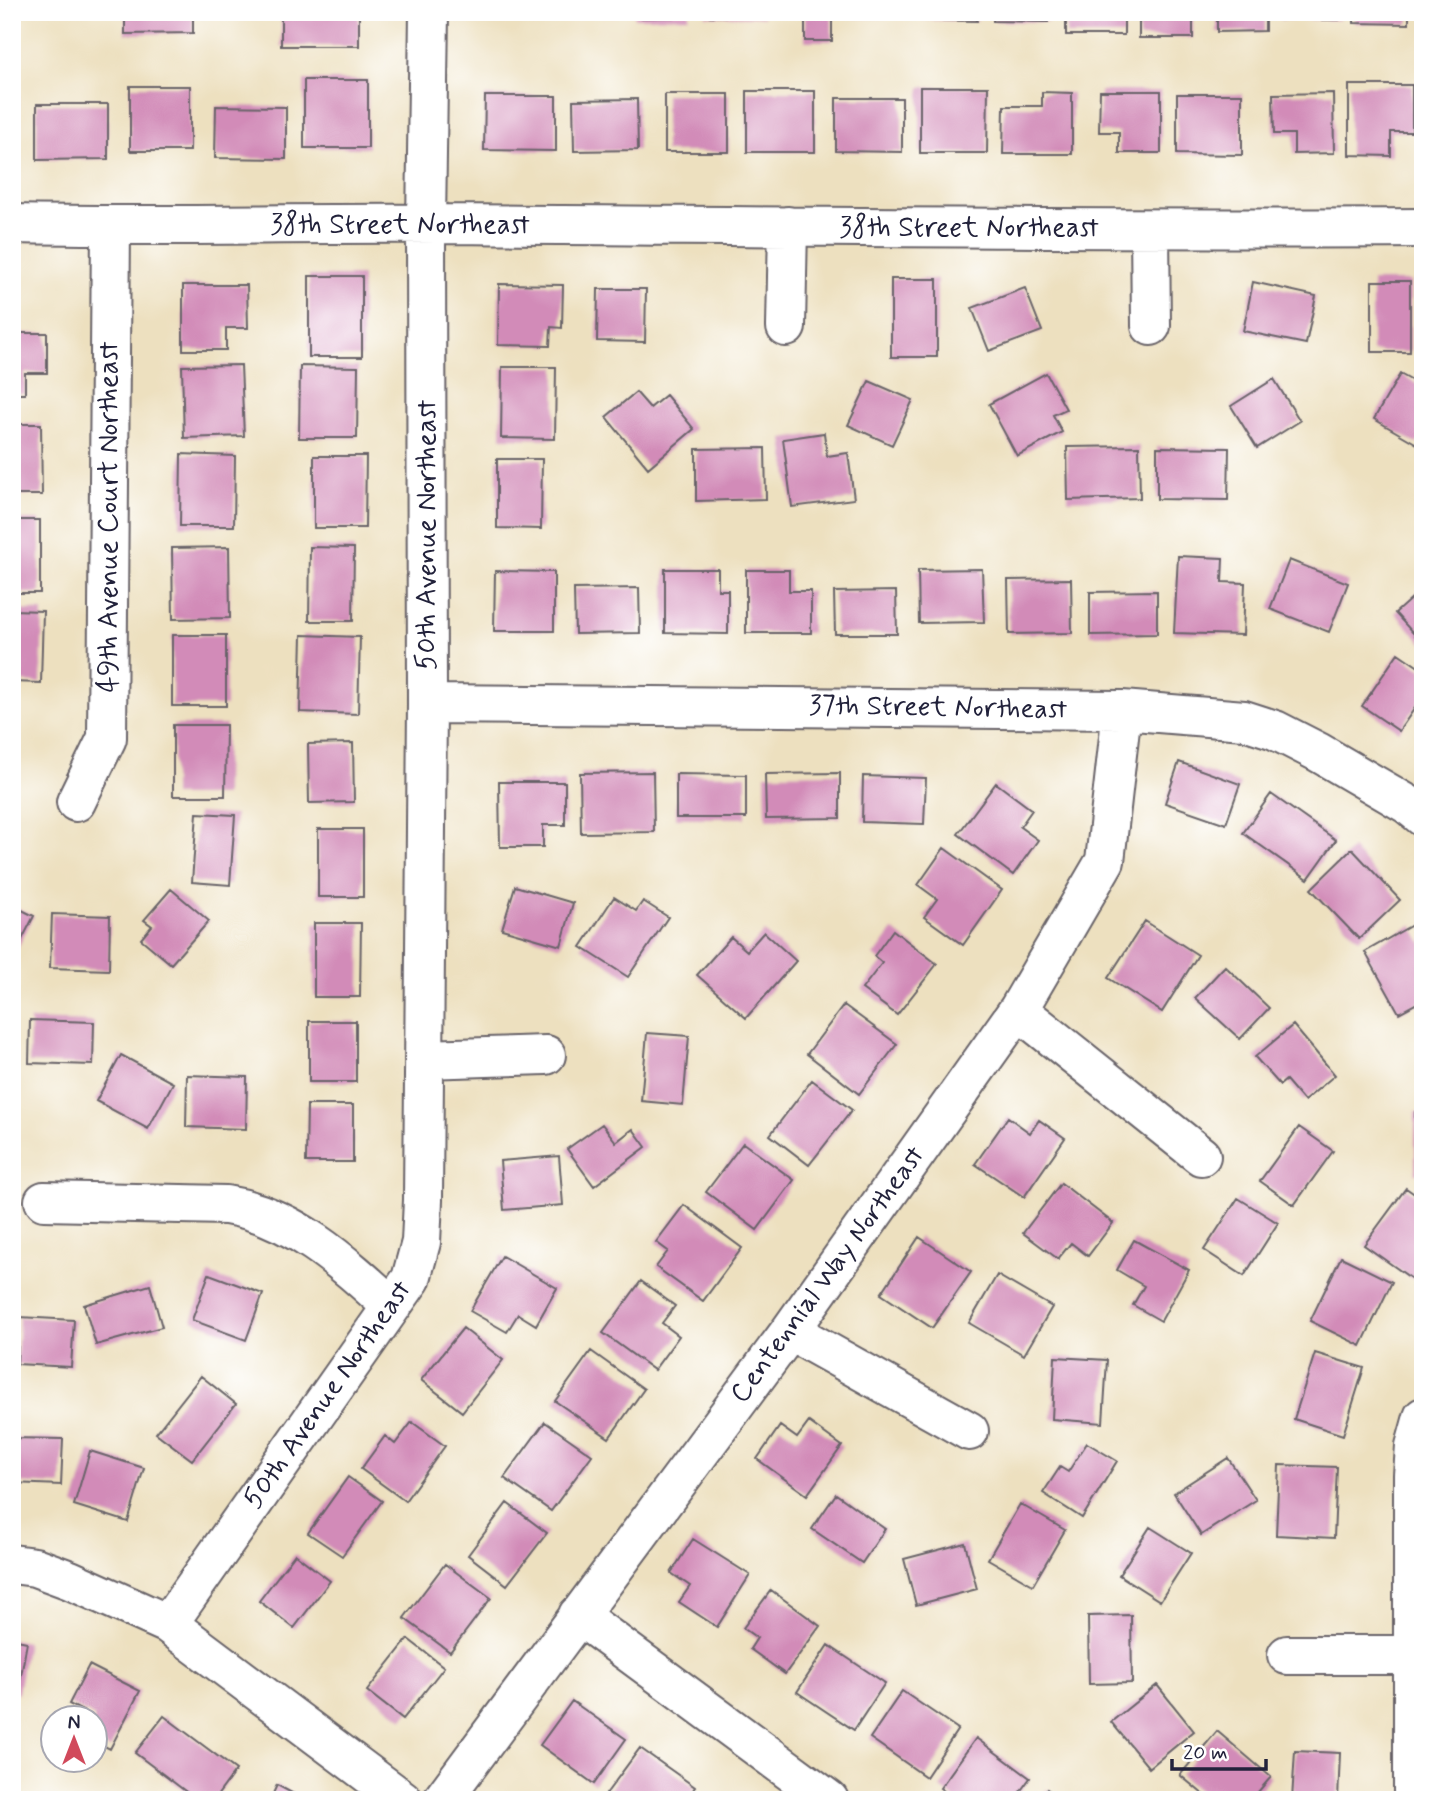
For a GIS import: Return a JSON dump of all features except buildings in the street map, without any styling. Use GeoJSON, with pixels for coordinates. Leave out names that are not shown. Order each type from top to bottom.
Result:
{"type":"FeatureCollection","features":[{"type":"Feature","properties":{"kind":"street","name":"50th Avenue Northeast"},"geometry":{"type":"LineString","coordinates":[[168,1624],[411,1279],[421,1242],[427,704],[426,224],[429,12]]}},
{"type":"Feature","properties":{"kind":"street","name":"38th Street Northeast"},"geometry":{"type":"LineString","coordinates":[[12,223],[111,226],[426,224],[1423,228]]}},
{"type":"Feature","properties":{"kind":"street","name":"49th Avenue Court Northeast"},"geometry":{"type":"LineString","coordinates":[[76,802],[107,738],[111,226]]}},
{"type":"Feature","properties":{"kind":"street"},"geometry":{"type":"LineString","coordinates":[[786,327],[788,226]]}},
{"type":"Feature","properties":{"kind":"street"},"geometry":{"type":"LineString","coordinates":[[1150,229],[1151,326]]}},
{"type":"Feature","properties":{"kind":"street","name":"37th Street Northeast"},"geometry":{"type":"LineString","coordinates":[[427,704],[1122,710],[1244,720],[1275,730],[1358,774],[1408,804],[1423,817]]}},
{"type":"Feature","properties":{"kind":"street","name":"Centennial Way Northeast"},"geometry":{"type":"LineString","coordinates":[[442,1800],[790,1331],[1018,1010],[1105,862],[1122,710]]}},
{"type":"Feature","properties":{"kind":"street"},"geometry":{"type":"LineString","coordinates":[[1018,1010],[1201,1156]]}},
{"type":"Feature","properties":{"kind":"street"},"geometry":{"type":"LineString","coordinates":[[424,1059],[546,1055]]}},
{"type":"Feature","properties":{"kind":"street"},"geometry":{"type":"LineString","coordinates":[[44,1201],[226,1205],[252,1209],[320,1244],[391,1306]]}},
{"type":"Feature","properties":{"kind":"street"},"geometry":{"type":"LineString","coordinates":[[790,1331],[969,1432]]}},
{"type":"Feature","properties":{"kind":"street"},"geometry":{"type":"LineString","coordinates":[[1413,1800],[1417,1655],[1413,1475],[1415,1446],[1423,1418]]}},
{"type":"Feature","properties":{"kind":"street"},"geometry":{"type":"LineString","coordinates":[[12,1564],[35,1567],[70,1580],[168,1624],[403,1800]]}},
{"type":"Feature","properties":{"kind":"street"},"geometry":{"type":"LineString","coordinates":[[578,1615],[829,1800]]}},
{"type":"Feature","properties":{"kind":"street"},"geometry":{"type":"LineString","coordinates":[[1287,1655],[1417,1655]]}}]}
